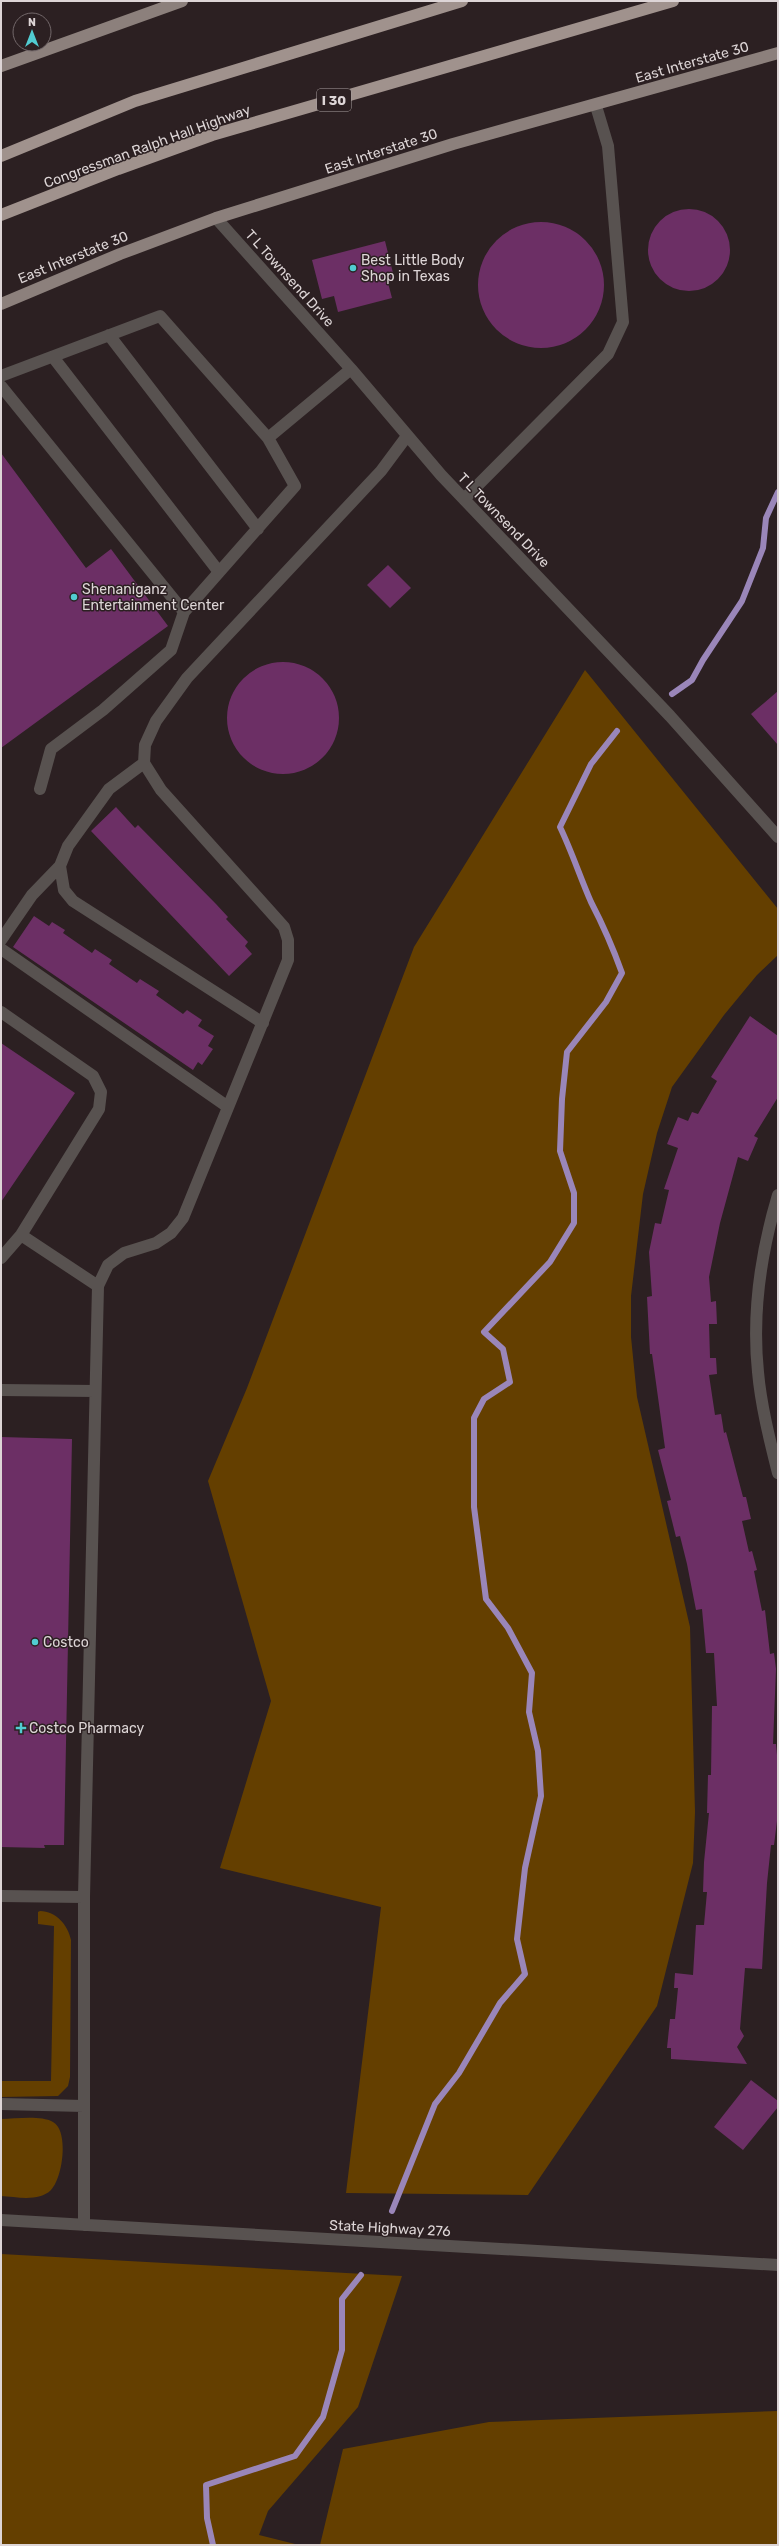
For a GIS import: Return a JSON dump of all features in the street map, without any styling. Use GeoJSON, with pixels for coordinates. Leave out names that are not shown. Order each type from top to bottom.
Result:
{"type":"FeatureCollection","features":[{"type":"Feature","properties":{"kind":"highway"},"geometry":{"type":"LineString","coordinates":[[1,156],[135,101],[462,1]]}},
{"type":"Feature","properties":{"kind":"highway","name":"Congressman Ralph Hall Highway"},"geometry":{"type":"LineString","coordinates":[[1,215],[118,169],[212,135],[674,1]]}},
{"type":"Feature","properties":{"kind":"main road"},"geometry":{"type":"LineString","coordinates":[[1,66],[182,1]]}},
{"type":"Feature","properties":{"kind":"main road","name":"East Interstate 30"},"geometry":{"type":"LineString","coordinates":[[1,304],[120,254],[216,218],[453,144],[596,106],[778,53]]}},
{"type":"Feature","properties":{"kind":"street"},"geometry":{"type":"LineString","coordinates":[[464,499],[608,354],[623,322],[608,146],[596,106]]}},
{"type":"Feature","properties":{"kind":"street","name":"T L Townsend Drive"},"geometry":{"type":"LineString","coordinates":[[216,218],[351,368],[408,436],[464,499],[670,716],[778,837]]}},
{"type":"Feature","properties":{"kind":"street"},"geometry":{"type":"LineString","coordinates":[[1,376],[160,316],[268,438],[295,486],[184,612],[171,650],[103,710],[52,749],[40,789]]}},
{"type":"Feature","properties":{"kind":"street"},"geometry":{"type":"LineString","coordinates":[[109,335],[258,529]]}},
{"type":"Feature","properties":{"kind":"street"},"geometry":{"type":"LineString","coordinates":[[53,357],[219,572]]}},
{"type":"Feature","properties":{"kind":"street"},"geometry":{"type":"LineString","coordinates":[[268,438],[351,368]]}},
{"type":"Feature","properties":{"kind":"street"},"geometry":{"type":"LineString","coordinates":[[1,386],[184,612]]}},
{"type":"Feature","properties":{"kind":"street"},"geometry":{"type":"LineString","coordinates":[[84,2225],[84,1897],[98,1286],[108,1265],[124,1253],[156,1243],[171,1233],[183,1218],[288,960],[288,940],[284,928],[172,804],[144,763],[145,745],[156,721],[187,678],[381,471],[408,436]]}},
{"type":"Feature","properties":{"kind":"street"},"geometry":{"type":"LineString","coordinates":[[1,940],[32,895],[60,866],[68,846],[109,789],[144,763]]}},
{"type":"Feature","properties":{"kind":"street"},"geometry":{"type":"LineString","coordinates":[[60,866],[64,890],[73,901],[263,1023]]}},
{"type":"Feature","properties":{"kind":"street"},"geometry":{"type":"LineString","coordinates":[[1,949],[228,1107]]}},
{"type":"Feature","properties":{"kind":"street"},"geometry":{"type":"LineString","coordinates":[[1,1012],[93,1076],[101,1092],[99,1109],[21,1235],[1,1258]]}},
{"type":"Feature","properties":{"kind":"street"},"geometry":{"type":"LineString","coordinates":[[778,1196],[768,1230],[758,1301],[758,1372],[778,1474]]}},
{"type":"Feature","properties":{"kind":"street"},"geometry":{"type":"LineString","coordinates":[[21,1235],[98,1286]]}},
{"type":"Feature","properties":{"kind":"street"},"geometry":{"type":"LineString","coordinates":[[1,1390],[95,1391]]}},
{"type":"Feature","properties":{"kind":"street"},"geometry":{"type":"LineString","coordinates":[[1,1896],[84,1897]]}},
{"type":"Feature","properties":{"kind":"street"},"geometry":{"type":"LineString","coordinates":[[1,2104],[84,2106]]}},
{"type":"Feature","properties":{"kind":"street","name":"State Highway 276"},"geometry":{"type":"LineString","coordinates":[[1,2220],[778,2265]]}},
{"type":"Feature","properties":{"kind":"shaded area"},"geometry":{"type":"Polygon","coordinates":[[[585,670],[778,909],[778,955],[757,975],[724,1015],[672,1087],[657,1133],[643,1194],[631,1296],[631,1337],[637,1397],[690,1627],[695,1812],[693,1863],[657,2006],[528,2195],[346,2193],[381,1907],[220,1868],[271,1701],[208,1481],[247,1388],[414,947],[585,670]]]}},
{"type":"Feature","properties":{"kind":"shaded area"},"geometry":{"type":"Polygon","coordinates":[[[38,1912],[51,1913],[56,1916],[64,1924],[71,1940],[70,2077],[68,2086],[58,2096],[1,2097],[1,2081],[51,2081],[54,1926],[38,1924],[38,1912]]]}},
{"type":"Feature","properties":{"kind":"shaded area"},"geometry":{"type":"Polygon","coordinates":[[[1,2119],[42,2119],[53,2122],[58,2127],[63,2144],[61,2165],[55,2184],[46,2194],[28,2198],[1,2196],[1,2119]]]}},
{"type":"Feature","properties":{"kind":"shaded area"},"geometry":{"type":"Polygon","coordinates":[[[1,2254],[402,2276],[358,2407],[268,2511],[259,2535],[299,2545],[1,2545],[1,2254]]]}},
{"type":"Feature","properties":{"kind":"shaded area"},"geometry":{"type":"Polygon","coordinates":[[[778,2411],[778,2545],[320,2545],[343,2449],[489,2422],[778,2411]]]}},
{"type":"Feature","properties":{"kind":"building"},"geometry":{"type":"Polygon","coordinates":[[[689,209],[705,212],[718,221],[727,234],[730,250],[727,266],[718,279],[705,288],[689,291],[673,288],[660,279],[651,266],[648,250],[651,234],[660,221],[673,212],[689,209]]]}},
{"type":"Feature","properties":{"kind":"building"},"geometry":{"type":"Polygon","coordinates":[[[541,222],[565,227],[576,233],[589,245],[599,261],[604,285],[599,309],[593,320],[581,333],[565,343],[541,348],[517,343],[506,337],[493,325],[483,309],[478,285],[483,261],[489,250],[501,237],[517,227],[541,222]]]}},
{"type":"Feature","properties":{"kind":"building","name":"Best Little Body Shop in Texas"},"geometry":{"type":"Polygon","coordinates":[[[385,241],[394,277],[387,279],[392,298],[338,312],[334,296],[322,299],[312,260],[385,241]]]}},
{"type":"Feature","properties":{"kind":"building","name":"Shenaniganz Entertainment Center"},"geometry":{"type":"Polygon","coordinates":[[[1,453],[86,568],[111,549],[168,626],[1,748],[1,453]]]}},
{"type":"Feature","properties":{"kind":"building"},"geometry":{"type":"Polygon","coordinates":[[[388,565],[411,588],[390,608],[367,585],[388,565]]]}},
{"type":"Feature","properties":{"kind":"building"},"geometry":{"type":"Polygon","coordinates":[[[283,662],[305,666],[323,678],[335,696],[339,718],[335,740],[323,758],[305,770],[283,774],[261,770],[243,758],[231,740],[227,718],[231,696],[243,678],[261,666],[283,662]]]}},
{"type":"Feature","properties":{"kind":"building"},"geometry":{"type":"Polygon","coordinates":[[[778,691],[778,745],[751,714],[778,691]]]}},
{"type":"Feature","properties":{"kind":"building"},"geometry":{"type":"Polygon","coordinates":[[[116,807],[135,828],[138,825],[216,904],[228,917],[226,919],[248,942],[245,946],[252,954],[229,976],[91,831],[116,807]]]}},
{"type":"Feature","properties":{"kind":"building"},"geometry":{"type":"Polygon","coordinates":[[[34,916],[49,926],[52,922],[65,930],[63,933],[92,953],[95,949],[112,960],[109,964],[137,983],[140,979],[159,991],[156,995],[183,1014],[187,1010],[202,1020],[198,1026],[214,1036],[208,1046],[213,1049],[202,1065],[198,1062],[193,1070],[13,947],[34,916]]]}},
{"type":"Feature","properties":{"kind":"building"},"geometry":{"type":"Polygon","coordinates":[[[750,1016],[778,1036],[778,1097],[754,1136],[758,1138],[748,1161],[738,1157],[720,1223],[709,1277],[711,1302],[716,1301],[717,1324],[709,1324],[710,1358],[716,1358],[717,1374],[709,1375],[715,1415],[721,1414],[724,1433],[726,1432],[743,1497],[746,1497],[751,1519],[742,1521],[749,1552],[752,1551],[757,1570],[754,1571],[762,1611],[765,1610],[770,1654],[774,1653],[776,1669],[773,1744],[776,1744],[777,1755],[777,1821],[774,1845],[771,1845],[767,1883],[762,1969],[745,1968],[740,2029],[744,2036],[737,2047],[747,2064],[671,2059],[671,2048],[667,2048],[670,2019],[675,2019],[678,1988],[674,1988],[675,1973],[693,1975],[696,1925],[704,1925],[707,1892],[703,1892],[704,1862],[709,1813],[707,1813],[708,1775],[711,1775],[712,1706],[717,1706],[714,1653],[706,1653],[702,1609],[696,1610],[680,1536],[676,1537],[667,1501],[671,1500],[658,1450],[665,1448],[652,1354],[650,1354],[647,1297],[652,1296],[649,1252],[655,1223],[661,1224],[669,1190],[664,1189],[678,1148],[667,1144],[678,1117],[688,1121],[692,1112],[698,1114],[717,1081],[711,1077],[750,1016]]]}},
{"type":"Feature","properties":{"kind":"building"},"geometry":{"type":"Polygon","coordinates":[[[1,1043],[75,1093],[1,1202],[1,1043]]]}},
{"type":"Feature","properties":{"kind":"building","name":"Costco"},"geometry":{"type":"Polygon","coordinates":[[[1,1437],[72,1439],[64,1845],[44,1845],[45,1848],[1,1847],[1,1437]]]}},
{"type":"Feature","properties":{"kind":"building"},"geometry":{"type":"Polygon","coordinates":[[[751,2080],[778,2101],[778,2107],[743,2150],[714,2127],[751,2080]]]}},
{"type":"Feature","properties":{"kind":"waterway"},"geometry":{"type":"LineString","coordinates":[[672,694],[692,680],[703,660],[742,601],[763,548],[766,518],[778,492]]}},
{"type":"Feature","properties":{"kind":"waterway"},"geometry":{"type":"LineString","coordinates":[[392,2211],[435,2104],[459,2073],[500,2003],[525,1974],[517,1939],[525,1868],[541,1796],[538,1751],[529,1712],[532,1673],[508,1628],[486,1599],[474,1507],[474,1418],[484,1399],[510,1382],[503,1349],[484,1332],[550,1262],[574,1223],[574,1193],[560,1151],[562,1099],[567,1052],[606,1002],[622,973],[560,827],[591,764],[617,731]]}},
{"type":"Feature","properties":{"kind":"waterway"},"geometry":{"type":"LineString","coordinates":[[213,2545],[207,2518],[206,2485],[295,2456],[323,2417],[342,2350],[342,2299],[361,2275]]}},
{"type":"Feature","properties":{"kind":"place","name":"Best Little Body Shop in Texas"},"geometry":{"type":"Point","coordinates":[353,268]}},
{"type":"Feature","properties":{"kind":"place","name":"Shenaniganz Entertainment Center"},"geometry":{"type":"Point","coordinates":[74,597]}},
{"type":"Feature","properties":{"kind":"place","name":"Costco"},"geometry":{"type":"Point","coordinates":[35,1642]}},
{"type":"Feature","properties":{"kind":"place","name":"Costco Pharmacy"},"geometry":{"type":"Point","coordinates":[21,1728]}}]}
